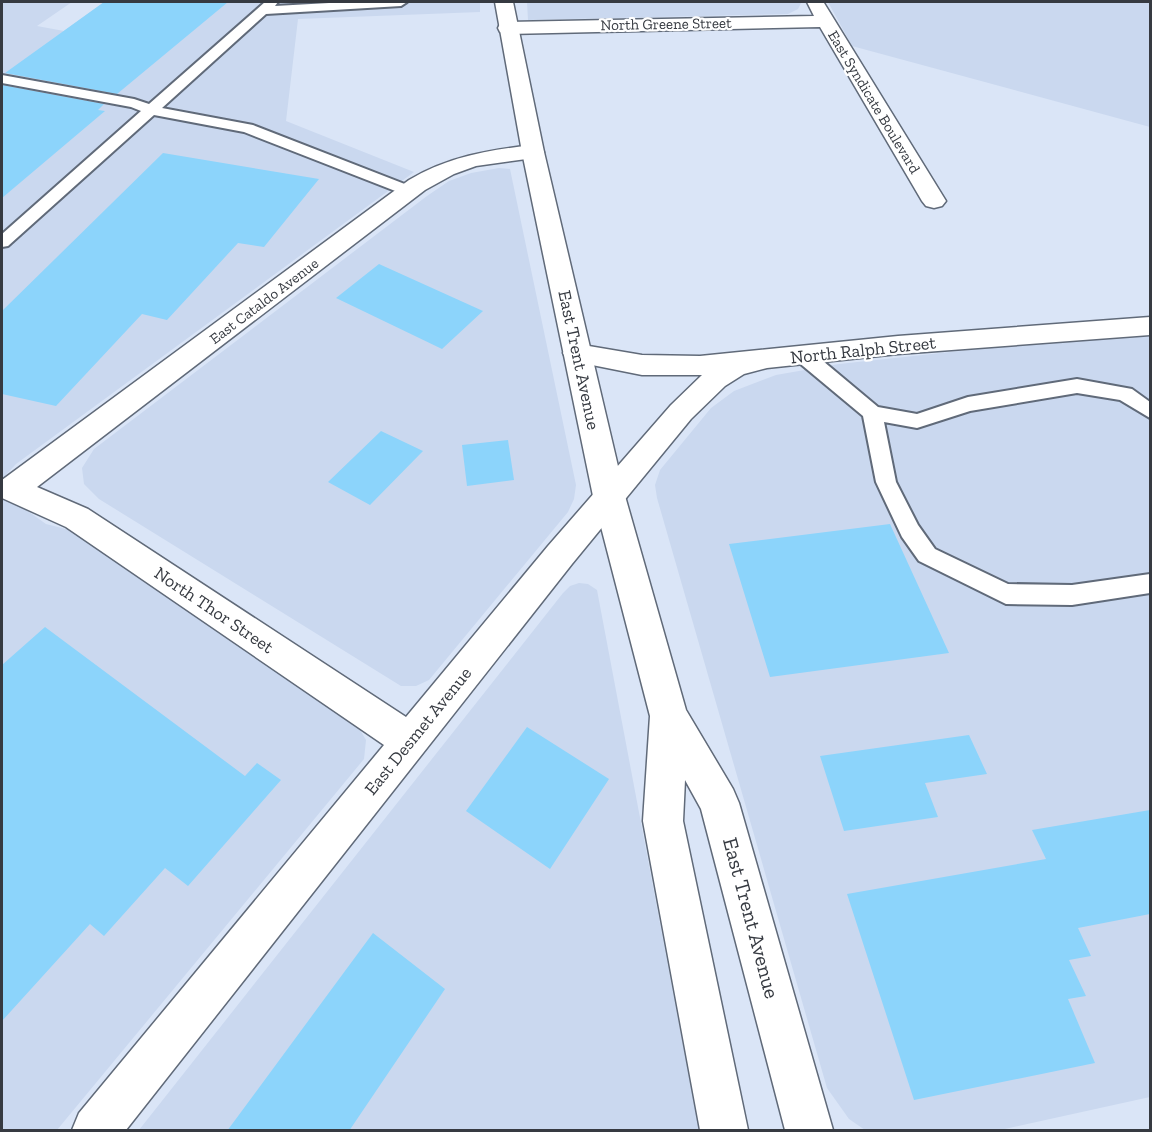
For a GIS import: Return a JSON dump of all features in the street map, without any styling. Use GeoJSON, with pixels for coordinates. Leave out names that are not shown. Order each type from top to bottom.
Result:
{"type":"FeatureCollection","features":[{"type":"Feature","properties":{"kind":"street","name":"East Trent Avenue"},"geometry":{"type":"LineString","coordinates":[[504,2],[507,28],[533,152],[609,496],[669,716],[719,803],[809,1131]]}},
{"type":"Feature","properties":{"kind":"street","name":"East Syndicate Boulevard"},"geometry":{"type":"LineString","coordinates":[[814,2],[934,201]]}},
{"type":"Feature","properties":{"kind":"street","name":"North Greene Street"},"geometry":{"type":"LineString","coordinates":[[507,28],[825,21]]}},
{"type":"Feature","properties":{"kind":"street","name":"East Cataldo Avenue"},"geometry":{"type":"LineString","coordinates":[[5,491],[434,174],[463,161],[533,152]]}},
{"type":"Feature","properties":{"kind":"street","name":"North Ralph Street"},"geometry":{"type":"LineString","coordinates":[[577,353],[642,365],[700,366],[898,345],[1150,326]]}},
{"type":"Feature","properties":{"kind":"street","name":"East Desmet Avenue"},"geometry":{"type":"LineString","coordinates":[[96,1131],[609,496],[704,388],[735,367],[763,360]]}},
{"type":"Feature","properties":{"kind":"street","name":"North Thor Street"},"geometry":{"type":"LineString","coordinates":[[5,491],[77,518],[410,741]]}},
{"type":"Feature","properties":{"kind":"street","name":"East Trent Avenue"},"geometry":{"type":"LineString","coordinates":[[669,716],[663,821],[724,1131]]}},
{"type":"Feature","properties":{"kind":"lane"},"geometry":{"type":"LineString","coordinates":[[2,242],[268,6],[401,2]]}},
{"type":"Feature","properties":{"kind":"lane"},"geometry":{"type":"LineString","coordinates":[[2,80],[134,103],[152,110],[248,128],[409,191]]}},
{"type":"Feature","properties":{"kind":"lane"},"geometry":{"type":"LineString","coordinates":[[804,356],[872,413],[917,422],[969,404],[1077,386],[1125,394],[1150,411]]}},
{"type":"Feature","properties":{"kind":"lane"},"geometry":{"type":"LineString","coordinates":[[872,413],[886,482],[910,531],[927,555],[1006,594],[1072,595],[1150,584]]}},
{"type":"Feature","properties":{"kind":"shaded area"},"geometry":{"type":"Polygon","coordinates":[[[2,2],[72,2],[37,26],[64,31],[104,2],[480,2],[480,12],[298,19],[286,121],[414,172],[16,464],[4,477],[2,489],[2,2]]]}},
{"type":"Feature","properties":{"kind":"shaded area"},"geometry":{"type":"Polygon","coordinates":[[[527,2],[801,3],[798,9],[788,14],[528,20],[527,2]]]}},
{"type":"Feature","properties":{"kind":"shaded area"},"geometry":{"type":"Polygon","coordinates":[[[828,2],[1150,2],[1150,127],[852,46],[828,2]]]}},
{"type":"Feature","properties":{"kind":"shaded area"},"geometry":{"type":"Polygon","coordinates":[[[499,168],[510,169],[576,485],[574,499],[568,512],[429,680],[416,686],[401,686],[99,499],[84,484],[82,468],[94,449],[427,196],[449,181],[471,173],[499,168]]]}},
{"type":"Feature","properties":{"kind":"shaded area"},"geometry":{"type":"Polygon","coordinates":[[[1150,336],[1150,1097],[1000,1130],[865,1130],[849,1119],[827,1088],[657,498],[655,485],[660,470],[711,408],[734,391],[776,375],[839,364],[1054,341],[1150,336]]]}},
{"type":"Feature","properties":{"kind":"shaded area"},"geometry":{"type":"Polygon","coordinates":[[[2,489],[12,500],[46,524],[74,531],[353,718],[366,740],[364,759],[57,1130],[2,1130],[2,489]]]}},
{"type":"Feature","properties":{"kind":"shaded area"},"geometry":{"type":"Polygon","coordinates":[[[579,583],[588,584],[597,590],[699,1130],[139,1130],[563,593],[570,586],[579,583]]]}},
{"type":"Feature","properties":{"kind":"building"},"geometry":{"type":"Polygon","coordinates":[[[104,2],[228,2],[117,94],[5,73],[104,2]]]}},
{"type":"Feature","properties":{"kind":"building"},"geometry":{"type":"Polygon","coordinates":[[[2,85],[104,104],[98,110],[105,111],[2,198],[2,85]]]}},
{"type":"Feature","properties":{"kind":"building"},"geometry":{"type":"Polygon","coordinates":[[[163,153],[319,179],[264,247],[238,243],[167,320],[142,314],[56,406],[2,394],[2,311],[163,153]]]}},
{"type":"Feature","properties":{"kind":"building"},"geometry":{"type":"Polygon","coordinates":[[[379,264],[483,311],[442,349],[336,298],[379,264]]]}},
{"type":"Feature","properties":{"kind":"building"},"geometry":{"type":"Polygon","coordinates":[[[381,431],[423,451],[370,505],[328,482],[381,431]]]}},
{"type":"Feature","properties":{"kind":"building"},"geometry":{"type":"Polygon","coordinates":[[[508,440],[514,480],[467,486],[462,445],[508,440]]]}},
{"type":"Feature","properties":{"kind":"building"},"geometry":{"type":"Polygon","coordinates":[[[890,524],[949,653],[770,677],[729,544],[890,524]]]}},
{"type":"Feature","properties":{"kind":"building"},"geometry":{"type":"Polygon","coordinates":[[[45,627],[245,776],[257,763],[281,780],[188,886],[165,868],[104,936],[90,924],[2,1021],[2,665],[45,627]]]}},
{"type":"Feature","properties":{"kind":"building"},"geometry":{"type":"Polygon","coordinates":[[[527,727],[609,779],[550,869],[466,811],[527,727]]]}},
{"type":"Feature","properties":{"kind":"building"},"geometry":{"type":"Polygon","coordinates":[[[969,735],[987,774],[925,783],[938,817],[844,831],[820,756],[969,735]]]}},
{"type":"Feature","properties":{"kind":"building"},"geometry":{"type":"Polygon","coordinates":[[[1150,810],[1150,914],[1078,928],[1091,956],[1069,960],[1086,996],[1068,999],[1095,1063],[914,1100],[847,894],[1046,859],[1032,830],[1150,810]]]}},
{"type":"Feature","properties":{"kind":"building"},"geometry":{"type":"Polygon","coordinates":[[[373,933],[445,989],[349,1131],[227,1131],[373,933]]]}}]}
